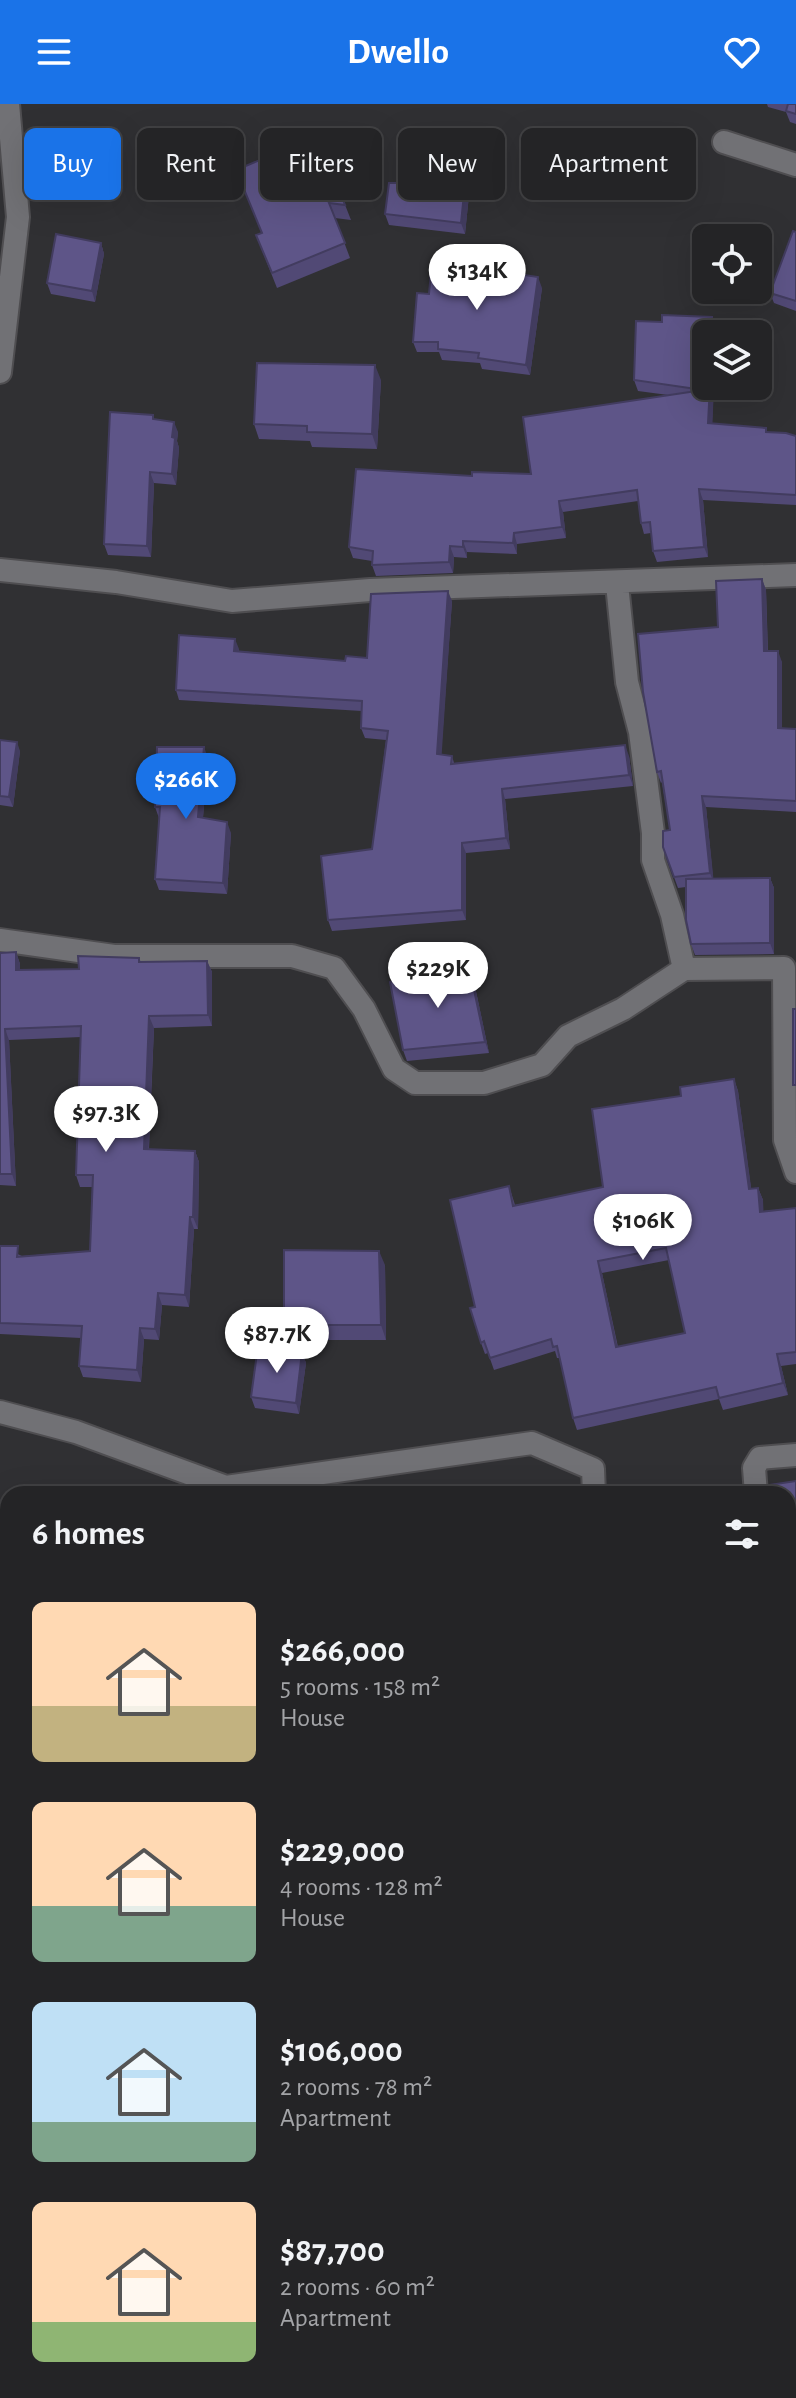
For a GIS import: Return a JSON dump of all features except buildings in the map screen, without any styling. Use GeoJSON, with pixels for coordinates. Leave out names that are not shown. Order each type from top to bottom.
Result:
{"type":"FeatureCollection","features":[{"type":"Feature","properties":{"kind":"street"},"geometry":{"type":"LineString","coordinates":[[0,372],[9,214],[8,104]]}},
{"type":"Feature","properties":{"kind":"street"},"geometry":{"type":"LineString","coordinates":[[724,142],[796,165]]}},
{"type":"Feature","properties":{"kind":"street"},"geometry":{"type":"LineString","coordinates":[[0,570],[116,582],[232,601],[370,590],[617,584],[796,575]]}},
{"type":"Feature","properties":{"kind":"street"},"geometry":{"type":"LineString","coordinates":[[617,584],[627,682],[640,732],[653,833],[653,860],[672,915],[684,969]]}},
{"type":"Feature","properties":{"kind":"street"},"geometry":{"type":"LineString","coordinates":[[0,940],[114,956],[292,956],[334,968],[364,1009],[394,1069],[415,1083],[484,1083],[542,1065],[568,1036],[623,1009],[684,969],[784,968],[785,1140],[796,1172]]}},
{"type":"Feature","properties":{"kind":"street"},"geometry":{"type":"LineString","coordinates":[[0,1412],[76,1432],[215,1486]]}},
{"type":"Feature","properties":{"kind":"street"},"geometry":{"type":"LineString","coordinates":[[260,1486],[532,1443],[593,1469],[594,1486]]}},
{"type":"Feature","properties":{"kind":"street"},"geometry":{"type":"LineString","coordinates":[[755,1486],[754,1468],[760,1458],[796,1455]]}}]}
